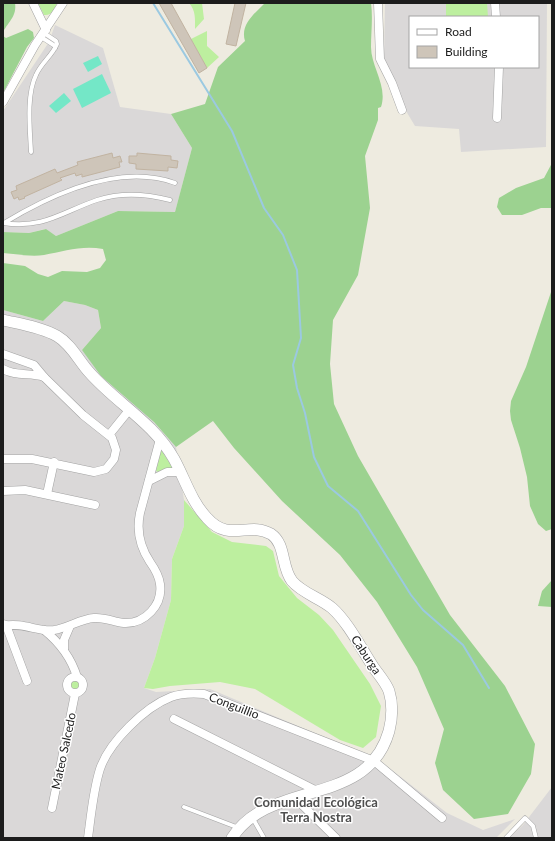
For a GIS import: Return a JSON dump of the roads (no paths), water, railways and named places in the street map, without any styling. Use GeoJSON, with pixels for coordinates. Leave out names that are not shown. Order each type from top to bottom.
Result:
{"type":"FeatureCollection","features":[{"type":"Feature","properties":{"kind":"street"},"geometry":{"type":"LineString","coordinates":[[33,3],[43,33]]}},
{"type":"Feature","properties":{"kind":"street"},"geometry":{"type":"LineString","coordinates":[[3,102],[43,33],[63,3]]}},
{"type":"Feature","properties":{"kind":"street"},"geometry":{"type":"LineString","coordinates":[[378,3],[380,59],[392,83],[402,110]]}},
{"type":"Feature","properties":{"kind":"street"},"geometry":{"type":"LineString","coordinates":[[495,3],[496,16]]}},
{"type":"Feature","properties":{"kind":"street"},"geometry":{"type":"LineString","coordinates":[[497,118],[499,68]]}},
{"type":"Feature","properties":{"kind":"street"},"geometry":{"type":"LineString","coordinates":[[3,320],[58,336],[107,390],[143,419],[174,459],[179,472],[167,472],[148,481]]}},
{"type":"Feature","properties":{"kind":"street"},"geometry":{"type":"LineString","coordinates":[[3,354],[34,366],[83,416],[109,435],[114,442],[115,455],[109,466],[102,471],[94,472],[54,462],[32,459],[3,459]]}},
{"type":"Feature","properties":{"kind":"street"},"geometry":{"type":"LineString","coordinates":[[3,369],[13,373],[36,374],[44,376]]}},
{"type":"Feature","properties":{"kind":"street"},"geometry":{"type":"LineString","coordinates":[[109,435],[130,409]]}},
{"type":"Feature","properties":{"kind":"street"},"geometry":{"type":"LineString","coordinates":[[27,681],[4,625],[16,624],[44,630],[53,630],[95,618],[123,623],[133,622],[148,615],[156,606],[160,594],[160,583],[157,573],[143,550],[138,532],[140,513],[160,439]]}},
{"type":"Feature","properties":{"kind":"street"},"geometry":{"type":"LineString","coordinates":[[47,494],[54,462]]}},
{"type":"Feature","properties":{"kind":"street","name":"Caburga"},"geometry":{"type":"LineString","coordinates":[[179,472],[195,504],[208,520],[230,532],[251,530],[265,532],[273,536],[280,546],[287,572],[292,580],[338,614],[389,690],[392,706],[391,723],[383,746],[374,761],[362,772],[349,780],[277,803],[252,816],[239,828],[232,838]]}},
{"type":"Feature","properties":{"kind":"street"},"geometry":{"type":"LineString","coordinates":[[3,491],[25,490],[95,505]]}},
{"type":"Feature","properties":{"kind":"street"},"geometry":{"type":"LineString","coordinates":[[64,650],[64,640],[70,626]]}},
{"type":"Feature","properties":{"kind":"street","name":"Mateo Salcedo"},"geometry":{"type":"LineString","coordinates":[[44,630],[64,650],[74,667],[77,677],[82,681],[84,686],[82,690],[75,694],[52,808]]}},
{"type":"Feature","properties":{"kind":"street"},"geometry":{"type":"LineString","coordinates":[[75,694],[70,692],[67,685],[70,678],[77,677]]}},
{"type":"Feature","properties":{"kind":"street","name":"Conguillio"},"geometry":{"type":"LineString","coordinates":[[88,838],[100,769],[111,748],[134,722],[163,701],[177,695],[190,693],[204,694],[374,761],[442,818]]}},
{"type":"Feature","properties":{"kind":"street"},"geometry":{"type":"LineString","coordinates":[[174,719],[317,791]]}},
{"type":"Feature","properties":{"kind":"street"},"geometry":{"type":"LineString","coordinates":[[295,798],[336,838]]}},
{"type":"Feature","properties":{"kind":"lane"},"geometry":{"type":"LineString","coordinates":[[31,152],[30,124],[32,86],[39,69],[55,49],[57,44],[56,41],[43,33]]}},
{"type":"Feature","properties":{"kind":"lane"},"geometry":{"type":"LineString","coordinates":[[3,223],[52,198],[120,177],[147,176],[175,183]]}},
{"type":"Feature","properties":{"kind":"lane"},"geometry":{"type":"LineString","coordinates":[[3,223],[20,225],[38,223],[98,200],[116,196],[148,195],[170,200]]}},
{"type":"Feature","properties":{"kind":"lane"},"geometry":{"type":"LineString","coordinates":[[184,807],[239,828]]}},
{"type":"Feature","properties":{"kind":"lane"},"geometry":{"type":"LineString","coordinates":[[252,816],[264,838]]}},
{"type":"Feature","properties":{"kind":"lane"},"geometry":{"type":"LineString","coordinates":[[506,838],[525,818],[533,826],[536,838]]}},
{"type":"Feature","properties":{"kind":"waterway"},"geometry":{"type":"LineString","coordinates":[[153,3],[232,131],[264,208],[283,235],[297,270],[301,338],[293,365],[297,388],[305,413],[314,457],[328,486],[358,511],[411,595],[423,610],[463,645],[489,688]]}},
{"type":"Feature","properties":{"kind":"district","name":"Comunidad Ecológica Terra Nostra"},"geometry":{"type":"Point","coordinates":[316,810]}}]}
